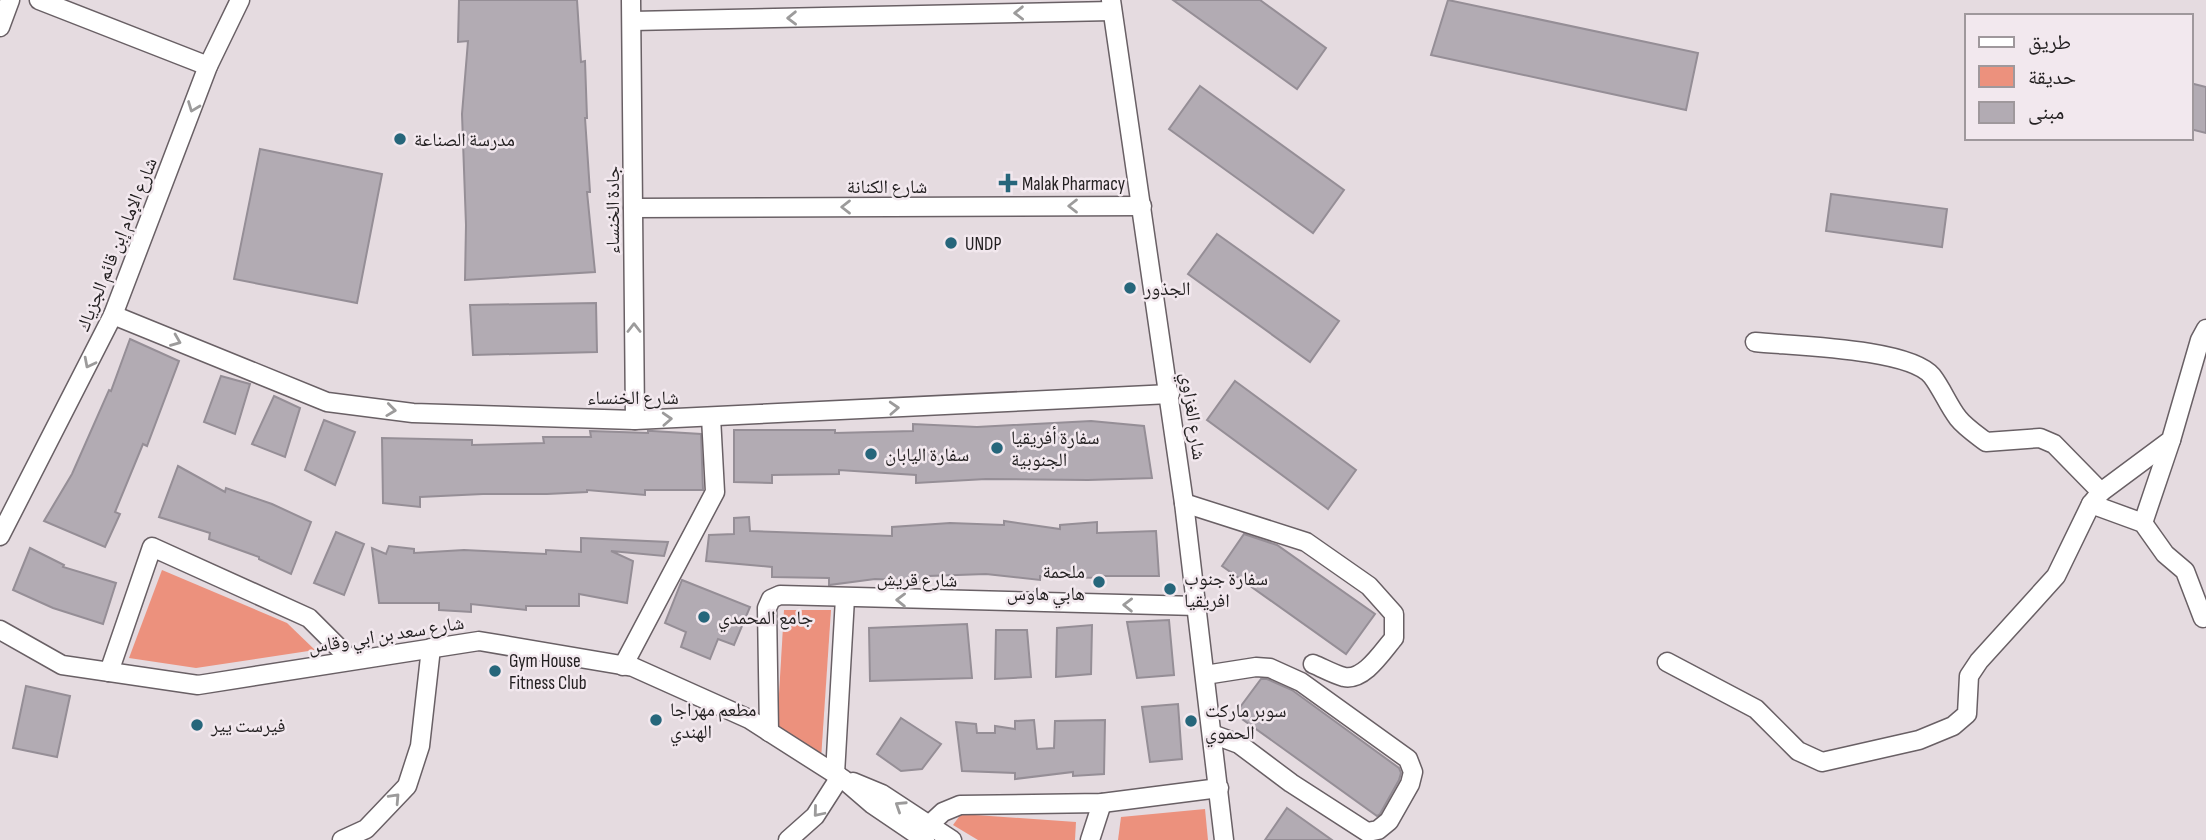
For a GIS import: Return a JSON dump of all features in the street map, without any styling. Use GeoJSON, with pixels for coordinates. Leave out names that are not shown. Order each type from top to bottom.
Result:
{"type":"FeatureCollection","features":[{"type":"Feature","properties":{"kind":"street"},"geometry":{"type":"LineString","coordinates":[[0,27],[10,0]]}},
{"type":"Feature","properties":{"kind":"street"},"geometry":{"type":"LineString","coordinates":[[39,0],[208,66]]}},
{"type":"Feature","properties":{"kind":"street","name":"شارع الإمام إبن قائم الجزياك"},"geometry":{"type":"LineString","coordinates":[[0,536],[113,315],[208,66],[240,0]]}},
{"type":"Feature","properties":{"kind":"street","name":"جادة الخنساء"},"geometry":{"type":"LineString","coordinates":[[631,0],[635,420]]}},
{"type":"Feature","properties":{"kind":"street"},"geometry":{"type":"LineString","coordinates":[[632,21],[1111,5]]}},
{"type":"Feature","properties":{"kind":"street","name":"شارع الغزاوي"},"geometry":{"type":"LineString","coordinates":[[1111,5],[1170,394],[1224,840]]}},
{"type":"Feature","properties":{"kind":"street","name":"شارع الكنانة"},"geometry":{"type":"LineString","coordinates":[[633,208],[1142,206]]}},
{"type":"Feature","properties":{"kind":"street","name":"شارع الخنساء"},"geometry":{"type":"LineString","coordinates":[[113,315],[327,402],[413,413],[635,420],[1170,394]]}},
{"type":"Feature","properties":{"kind":"street"},"geometry":{"type":"LineString","coordinates":[[2143,523],[2200,340],[2206,329]]}},
{"type":"Feature","properties":{"kind":"street"},"geometry":{"type":"LineString","coordinates":[[1755,342],[1844,350],[1909,362],[1931,375],[1960,420],[1986,442],[2040,438],[2054,444],[2096,498],[2143,523],[2165,554],[2185,571],[2203,618]]}},
{"type":"Feature","properties":{"kind":"street"},"geometry":{"type":"LineString","coordinates":[[623,666],[715,492],[711,417]]}},
{"type":"Feature","properties":{"kind":"street"},"geometry":{"type":"LineString","coordinates":[[1667,662],[1756,709],[1798,751],[1822,762],[1919,740],[1953,726],[1967,714],[1969,676],[1979,661],[2056,576],[2096,498],[2171,440]]}},
{"type":"Feature","properties":{"kind":"street"},"geometry":{"type":"LineString","coordinates":[[1184,503],[1306,542],[1369,586],[1394,614],[1394,638],[1364,671],[1353,678],[1343,677],[1312,664]]}},
{"type":"Feature","properties":{"kind":"street"},"geometry":{"type":"LineString","coordinates":[[109,672],[152,547],[309,618],[351,660]]}},
{"type":"Feature","properties":{"kind":"street","name":"شارع قريش"},"geometry":{"type":"LineString","coordinates":[[769,732],[767,608],[771,599],[780,595],[1197,606]]}},
{"type":"Feature","properties":{"kind":"street"},"geometry":{"type":"LineString","coordinates":[[788,840],[815,816],[839,777],[845,598]]}},
{"type":"Feature","properties":{"kind":"street","name":"شارع سعد بن ابي وقاس"},"geometry":{"type":"LineString","coordinates":[[0,630],[62,665],[198,685],[479,642],[633,667],[737,714],[839,777],[872,804],[927,832],[952,840]]}},
{"type":"Feature","properties":{"kind":"street"},"geometry":{"type":"LineString","coordinates":[[342,840],[366,829],[407,786],[420,746],[431,648]]}},
{"type":"Feature","properties":{"kind":"street"},"geometry":{"type":"LineString","coordinates":[[1205,675],[1270,667],[1301,682],[1408,759],[1413,772],[1410,784],[1389,821],[1378,830],[1367,832],[1291,783],[1239,744],[1212,734]]}},
{"type":"Feature","properties":{"kind":"street"},"geometry":{"type":"LineString","coordinates":[[927,832],[943,812],[960,805],[1102,803],[1219,788]]}},
{"type":"Feature","properties":{"kind":"street"},"geometry":{"type":"LineString","coordinates":[[1090,840],[1102,803]]}},
{"type":"Feature","properties":{"kind":"green space"},"geometry":{"type":"Polygon","coordinates":[[[162,570],[287,623],[315,650],[196,668],[129,658],[162,570]]]}},
{"type":"Feature","properties":{"kind":"green space"},"geometry":{"type":"Polygon","coordinates":[[[784,610],[831,610],[821,759],[777,728],[784,610]]]}},
{"type":"Feature","properties":{"kind":"green space"},"geometry":{"type":"Polygon","coordinates":[[[1205,809],[1208,840],[1118,840],[1121,817],[1205,809]]]}},
{"type":"Feature","properties":{"kind":"green space"},"geometry":{"type":"Polygon","coordinates":[[[961,814],[1076,822],[1075,840],[978,840],[953,825],[961,814]]]}},
{"type":"Feature","properties":{"kind":"building"},"geometry":{"type":"Polygon","coordinates":[[[459,0],[577,0],[581,62],[585,61],[585,118],[590,192],[587,192],[595,272],[465,280],[462,114],[468,41],[458,42],[459,0]]]}},
{"type":"Feature","properties":{"kind":"building"},"geometry":{"type":"Polygon","coordinates":[[[1173,0],[1260,0],[1326,48],[1297,89],[1173,0]]]}},
{"type":"Feature","properties":{"kind":"building"},"geometry":{"type":"Polygon","coordinates":[[[1448,0],[1698,53],[1686,110],[1431,55],[1448,0]]]}},
{"type":"Feature","properties":{"kind":"building"},"geometry":{"type":"Polygon","coordinates":[[[2192,84],[2206,87],[2206,133],[2192,130],[2192,84]]]}},
{"type":"Feature","properties":{"kind":"building"},"geometry":{"type":"Polygon","coordinates":[[[1200,86],[1344,190],[1313,233],[1169,129],[1200,86]]]}},
{"type":"Feature","properties":{"kind":"building"},"geometry":{"type":"Polygon","coordinates":[[[260,149],[382,174],[357,303],[234,279],[260,149]]]}},
{"type":"Feature","properties":{"kind":"building"},"geometry":{"type":"Polygon","coordinates":[[[1831,194],[1947,209],[1942,247],[1826,231],[1831,194]]]}},
{"type":"Feature","properties":{"kind":"building"},"geometry":{"type":"Polygon","coordinates":[[[1217,234],[1339,321],[1310,362],[1188,274],[1217,234]]]}},
{"type":"Feature","properties":{"kind":"building"},"geometry":{"type":"Polygon","coordinates":[[[596,303],[597,352],[473,355],[470,305],[596,303]]]}},
{"type":"Feature","properties":{"kind":"building"},"geometry":{"type":"Polygon","coordinates":[[[130,339],[179,361],[147,446],[143,444],[115,512],[120,514],[105,547],[44,521],[72,474],[109,390],[111,391],[130,339]]]}},
{"type":"Feature","properties":{"kind":"building"},"geometry":{"type":"Polygon","coordinates":[[[221,376],[250,384],[235,434],[204,422],[221,376]]]}},
{"type":"Feature","properties":{"kind":"building"},"geometry":{"type":"Polygon","coordinates":[[[1235,381],[1356,470],[1328,509],[1207,420],[1235,381]]]}},
{"type":"Feature","properties":{"kind":"building"},"geometry":{"type":"Polygon","coordinates":[[[274,396],[300,408],[285,457],[252,444],[274,396]]]}},
{"type":"Feature","properties":{"kind":"building"},"geometry":{"type":"Polygon","coordinates":[[[324,420],[355,432],[335,485],[305,470],[324,420]]]}},
{"type":"Feature","properties":{"kind":"building"},"geometry":{"type":"Polygon","coordinates":[[[1091,421],[1144,426],[1152,478],[986,479],[916,483],[916,475],[839,470],[839,474],[772,475],[772,483],[734,482],[734,430],[835,430],[835,433],[913,431],[913,424],[977,427],[1091,421]]]}},
{"type":"Feature","properties":{"kind":"building"},"geometry":{"type":"Polygon","coordinates":[[[590,431],[701,434],[703,490],[645,490],[645,495],[587,490],[547,494],[420,497],[420,507],[383,503],[382,438],[472,440],[472,445],[544,443],[543,437],[591,437],[590,431]]]}},
{"type":"Feature","properties":{"kind":"building"},"geometry":{"type":"Polygon","coordinates":[[[178,466],[225,492],[226,488],[272,504],[311,522],[291,574],[259,557],[209,539],[210,533],[159,517],[178,466]]]}},
{"type":"Feature","properties":{"kind":"building"},"geometry":{"type":"Polygon","coordinates":[[[749,517],[750,531],[892,536],[892,527],[950,523],[1004,525],[1004,521],[1060,529],[1060,525],[1097,522],[1097,533],[1156,531],[1159,576],[1040,576],[1040,580],[986,574],[928,576],[928,581],[875,579],[829,585],[829,578],[772,577],[772,567],[706,561],[709,535],[734,534],[734,518],[749,517]]]}},
{"type":"Feature","properties":{"kind":"building"},"geometry":{"type":"Polygon","coordinates":[[[336,532],[364,544],[344,595],[314,583],[336,532]]]}},
{"type":"Feature","properties":{"kind":"building"},"geometry":{"type":"Polygon","coordinates":[[[1244,534],[1277,545],[1375,614],[1346,654],[1222,566],[1244,534]]]}},
{"type":"Feature","properties":{"kind":"building"},"geometry":{"type":"Polygon","coordinates":[[[581,538],[668,542],[664,556],[611,551],[633,561],[627,603],[579,594],[579,606],[526,606],[526,610],[471,604],[471,612],[439,610],[439,603],[379,603],[372,548],[386,554],[389,546],[414,549],[414,553],[464,550],[546,554],[546,550],[581,552],[581,538]]]}},
{"type":"Feature","properties":{"kind":"building"},"geometry":{"type":"Polygon","coordinates":[[[30,548],[64,565],[63,567],[116,583],[103,624],[53,608],[13,590],[30,548]]]}},
{"type":"Feature","properties":{"kind":"building"},"geometry":{"type":"Polygon","coordinates":[[[682,580],[750,607],[734,645],[718,639],[710,659],[681,647],[686,632],[665,623],[682,580]]]}},
{"type":"Feature","properties":{"kind":"building"},"geometry":{"type":"Polygon","coordinates":[[[1169,620],[1174,675],[1137,678],[1127,622],[1169,620]]]}},
{"type":"Feature","properties":{"kind":"building"},"geometry":{"type":"Polygon","coordinates":[[[967,624],[972,678],[870,681],[869,628],[967,624]]]}},
{"type":"Feature","properties":{"kind":"building"},"geometry":{"type":"Polygon","coordinates":[[[1092,625],[1091,674],[1056,677],[1057,628],[1092,625]]]}},
{"type":"Feature","properties":{"kind":"building"},"geometry":{"type":"Polygon","coordinates":[[[996,630],[1027,630],[1031,677],[995,679],[996,630]]]}},
{"type":"Feature","properties":{"kind":"building"},"geometry":{"type":"Polygon","coordinates":[[[1261,679],[1292,690],[1399,768],[1399,780],[1380,814],[1377,816],[1235,714],[1261,679]]]}},
{"type":"Feature","properties":{"kind":"building"},"geometry":{"type":"Polygon","coordinates":[[[26,686],[70,696],[57,757],[13,748],[26,686]]]}},
{"type":"Feature","properties":{"kind":"building"},"geometry":{"type":"Polygon","coordinates":[[[1178,704],[1182,759],[1150,762],[1142,707],[1178,704]]]}},
{"type":"Feature","properties":{"kind":"building"},"geometry":{"type":"Polygon","coordinates":[[[901,718],[941,744],[922,769],[901,771],[877,754],[901,718]]]}},
{"type":"Feature","properties":{"kind":"building"},"geometry":{"type":"Polygon","coordinates":[[[1034,720],[1037,749],[1054,748],[1055,721],[1105,720],[1104,774],[1073,776],[1073,772],[1015,779],[1015,773],[962,771],[956,722],[976,724],[977,733],[995,733],[995,726],[1015,729],[1015,721],[1034,720]]]}},
{"type":"Feature","properties":{"kind":"building"},"geometry":{"type":"Polygon","coordinates":[[[1287,808],[1332,840],[1265,840],[1287,808]]]}},
{"type":"Feature","properties":{"kind":"place","name":"مدرسة الصناعة"},"geometry":{"type":"Point","coordinates":[400,139]}},
{"type":"Feature","properties":{"kind":"place","name":"Malak Pharmacy"},"geometry":{"type":"Point","coordinates":[1008,183]}},
{"type":"Feature","properties":{"kind":"place","name":"UNDP"},"geometry":{"type":"Point","coordinates":[951,243]}},
{"type":"Feature","properties":{"kind":"place","name":"الجذور"},"geometry":{"type":"Point","coordinates":[1130,288]}},
{"type":"Feature","properties":{"kind":"place","name":"سفارة أفريقيا الجنوبية"},"geometry":{"type":"Point","coordinates":[997,448]}},
{"type":"Feature","properties":{"kind":"place","name":"سفارة اليابان"},"geometry":{"type":"Point","coordinates":[871,454]}},
{"type":"Feature","properties":{"kind":"place","name":"ملحمة هابي هاوس"},"geometry":{"type":"Point","coordinates":[1099,582]}},
{"type":"Feature","properties":{"kind":"place","name":"سفارة جنوب افريقيا"},"geometry":{"type":"Point","coordinates":[1170,589]}},
{"type":"Feature","properties":{"kind":"place","name":"جامع المحمدي"},"geometry":{"type":"Point","coordinates":[704,617]}},
{"type":"Feature","properties":{"kind":"place","name":"Gym House Fitness Club"},"geometry":{"type":"Point","coordinates":[495,671]}},
{"type":"Feature","properties":{"kind":"place","name":"مطعم مهراجا الهندي"},"geometry":{"type":"Point","coordinates":[656,720]}},
{"type":"Feature","properties":{"kind":"place","name":"سوبر ماركت الحموي"},"geometry":{"type":"Point","coordinates":[1191,721]}},
{"type":"Feature","properties":{"kind":"place","name":"فيرست يير"},"geometry":{"type":"Point","coordinates":[197,725]}}]}
